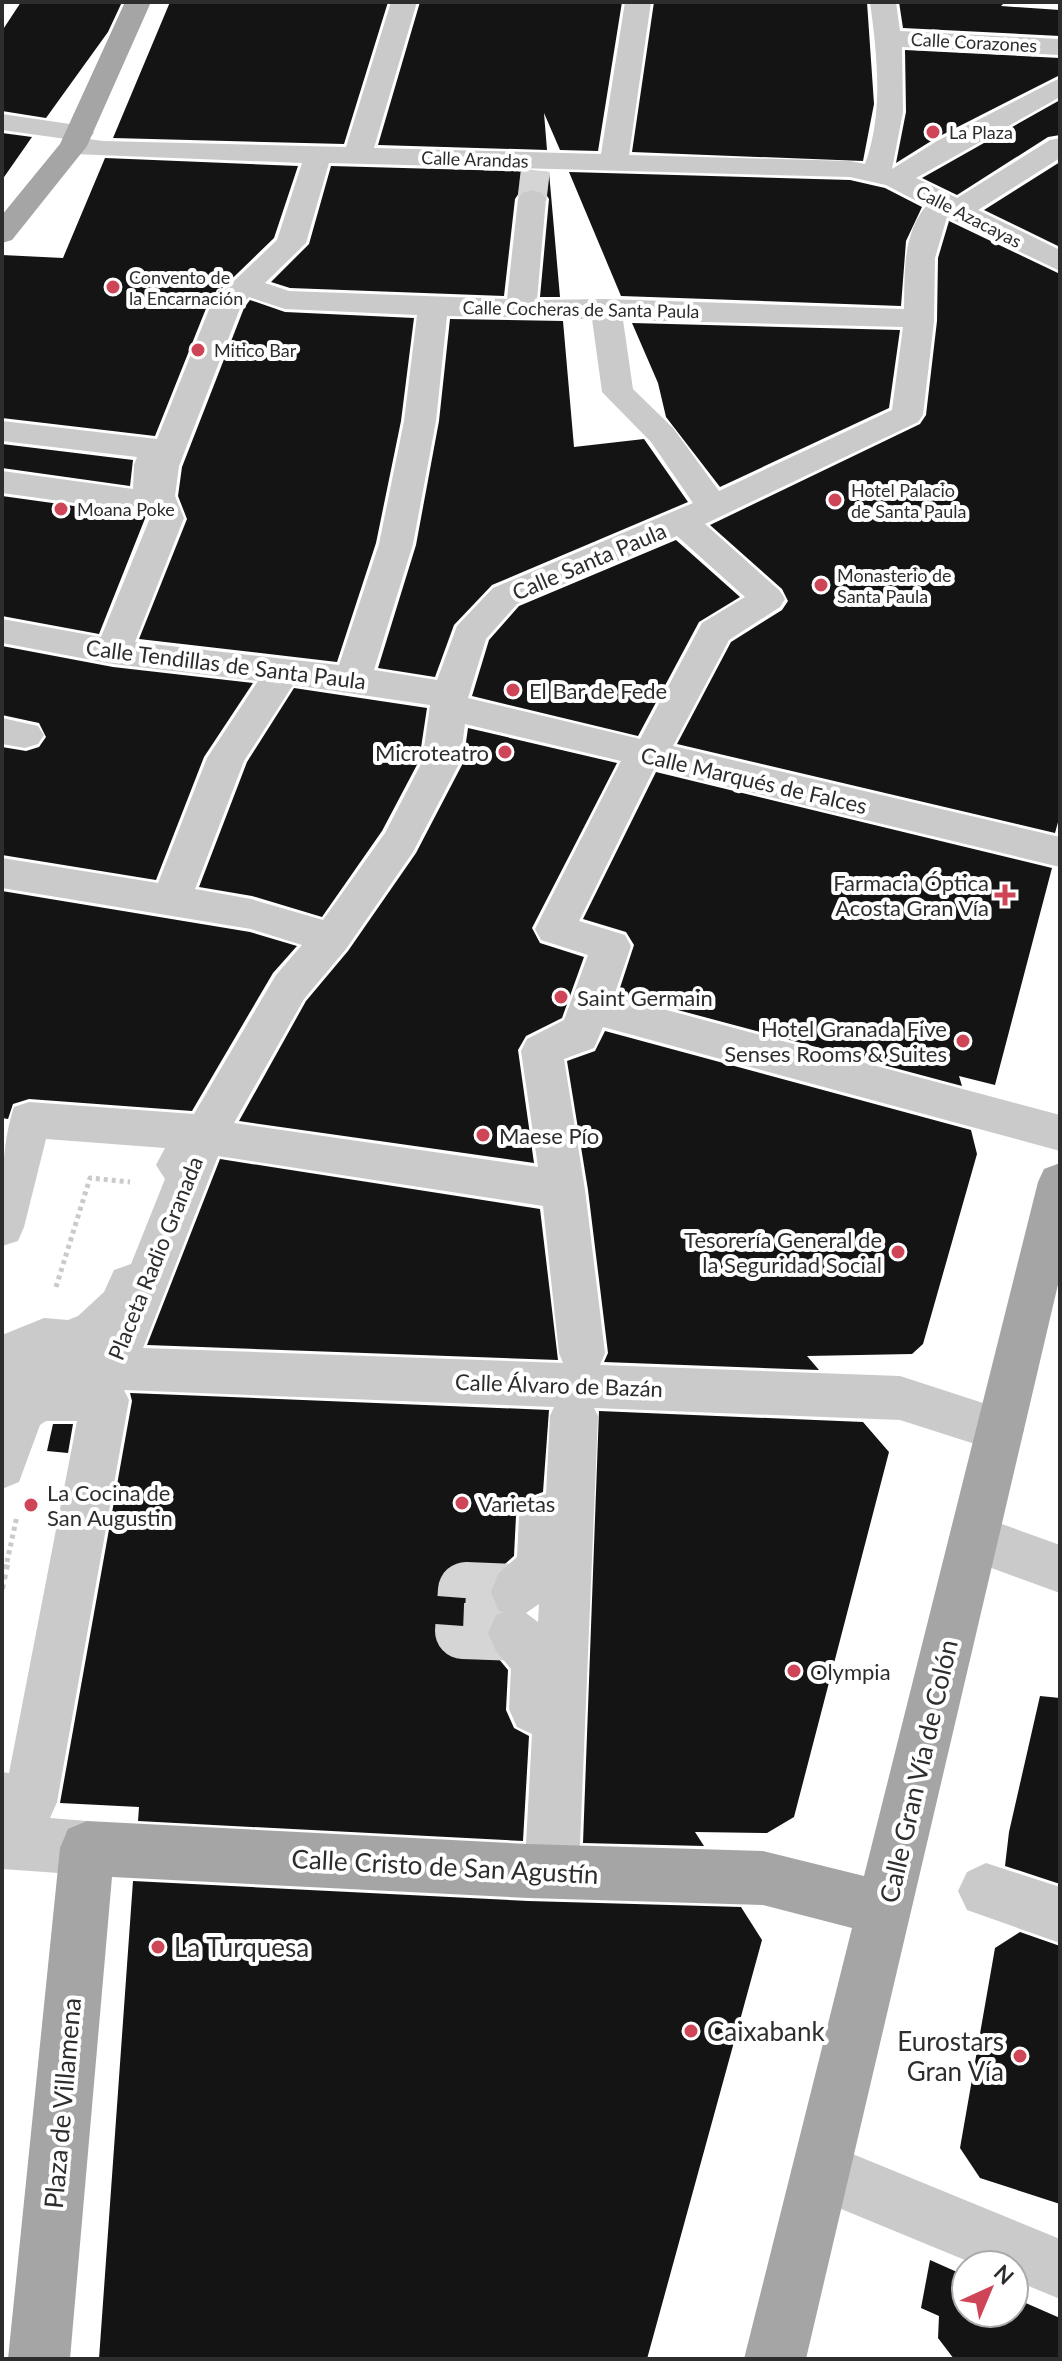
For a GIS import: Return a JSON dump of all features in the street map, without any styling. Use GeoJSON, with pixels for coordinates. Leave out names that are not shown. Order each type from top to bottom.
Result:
{"type":"FeatureCollection","features":[{"type":"Feature","properties":{"kind":"main road"},"geometry":{"type":"LineString","coordinates":[[2,234],[76,139],[138,2]]}},
{"type":"Feature","properties":{"kind":"main road","name":"Calle Gran Vía de Colón"},"geometry":{"type":"LineString","coordinates":[[775,2359],[1060,1182]]}},
{"type":"Feature","properties":{"kind":"main road","name":"Calle Cristo de San Agustín"},"geometry":{"type":"LineString","coordinates":[[87,1848],[540,1858],[763,1878],[788,1882],[885,1910]]}},
{"type":"Feature","properties":{"kind":"main road","name":"Plaza de Villamena"},"geometry":{"type":"LineString","coordinates":[[39,2359],[87,1848]]}},
{"type":"Feature","properties":{"kind":"street"},"geometry":{"type":"LineString","coordinates":[[358,155],[404,2]]}},
{"type":"Feature","properties":{"kind":"street"},"geometry":{"type":"LineString","coordinates":[[614,163],[638,2]]}},
{"type":"Feature","properties":{"kind":"street"},"geometry":{"type":"LineString","coordinates":[[883,2],[889,38],[886,176],[1060,86]]}},
{"type":"Feature","properties":{"kind":"street","name":"Calle Corazones"},"geometry":{"type":"LineString","coordinates":[[889,38],[1060,47]]}},
{"type":"Feature","properties":{"kind":"street","name":"Calle Arandas"},"geometry":{"type":"LineString","coordinates":[[2,122],[76,139],[318,155],[850,169],[886,176]]}},
{"type":"Feature","properties":{"kind":"street"},"geometry":{"type":"LineString","coordinates":[[952,206],[1060,146]]}},
{"type":"Feature","properties":{"kind":"street"},"geometry":{"type":"LineString","coordinates":[[2,482],[150,502],[227,302],[291,243],[318,155]]}},
{"type":"Feature","properties":{"kind":"street","name":"Calle Azacayas"},"geometry":{"type":"LineString","coordinates":[[886,176],[1060,262]]}},
{"type":"Feature","properties":{"kind":"street"},"geometry":{"type":"LineString","coordinates":[[521,306],[532,199]]}},
{"type":"Feature","properties":{"kind":"street","name":"Calle Santa Paula"},"geometry":{"type":"LineString","coordinates":[[205,1133],[290,987],[332,938],[399,842],[441,762],[449,701],[470,635],[505,596],[682,521],[907,415],[919,320],[920,254],[931,214],[952,206]]}},
{"type":"Feature","properties":{"kind":"street","name":"Calle Cocheras de Santa Paula"},"geometry":{"type":"LineString","coordinates":[[246,286],[285,300],[433,307],[521,306],[883,315],[919,320]]}},
{"type":"Feature","properties":{"kind":"street"},"geometry":{"type":"LineString","coordinates":[[355,673],[396,544],[420,421],[433,307]]}},
{"type":"Feature","properties":{"kind":"street"},"geometry":{"type":"LineString","coordinates":[[606,308],[618,392],[662,435],[706,497]]}},
{"type":"Feature","properties":{"kind":"street"},"geometry":{"type":"LineString","coordinates":[[2,431],[157,449],[150,465],[154,495],[167,518],[115,647]]}},
{"type":"Feature","properties":{"kind":"street"},"geometry":{"type":"LineString","coordinates":[[2,475],[154,495]]}},
{"type":"Feature","properties":{"kind":"street"},"geometry":{"type":"LineString","coordinates":[[540,1858],[569,1384],[563,1190],[542,1051],[570,1035],[579,1036],[594,1008],[611,946],[555,929],[647,753],[715,632],[768,599],[690,529]]}},
{"type":"Feature","properties":{"kind":"street","name":"Calle Tendillas de Santa Paula"},"geometry":{"type":"LineString","coordinates":[[2,631],[113,652],[356,680],[449,701]]}},
{"type":"Feature","properties":{"kind":"street"},"geometry":{"type":"LineString","coordinates":[[172,899],[226,758],[279,678]]}},
{"type":"Feature","properties":{"kind":"street","name":"Calle Marqués de Falces"},"geometry":{"type":"LineString","coordinates":[[449,701],[1060,852]]}},
{"type":"Feature","properties":{"kind":"street"},"geometry":{"type":"LineString","coordinates":[[2,873],[251,914],[332,938]]}},
{"type":"Feature","properties":{"kind":"street"},"geometry":{"type":"LineString","coordinates":[[594,1008],[1060,1133]]}},
{"type":"Feature","properties":{"kind":"street","name":"Placeta Radio Granada"},"geometry":{"type":"LineString","coordinates":[[2,1227],[29,1120],[195,1132],[168,1185],[123,1304],[94,1332],[68,1341],[44,1339],[2,1356]]}},
{"type":"Feature","properties":{"kind":"street"},"geometry":{"type":"LineString","coordinates":[[205,1133],[220,1139],[563,1190]]}},
{"type":"Feature","properties":{"kind":"street","name":"Placeta Radio Granada"},"geometry":{"type":"LineString","coordinates":[[2,1387],[7,1382],[42,1370],[112,1368],[205,1133]]}},
{"type":"Feature","properties":{"kind":"street","name":"Calle Álvaro de Bazán"},"geometry":{"type":"LineString","coordinates":[[112,1368],[900,1398],[1000,1430]]}},
{"type":"Feature","properties":{"kind":"street"},"geometry":{"type":"LineString","coordinates":[[540,1858],[537,1660],[515,1613],[541,1568],[569,1384]]}},
{"type":"Feature","properties":{"kind":"street"},"geometry":{"type":"LineString","coordinates":[[2,1466],[10,1425],[19,1412],[41,1398],[105,1400],[30,1802],[2,1799]]}},
{"type":"Feature","properties":{"kind":"street"},"geometry":{"type":"LineString","coordinates":[[974,1538],[1060,1569]]}},
{"type":"Feature","properties":{"kind":"street","name":"Calle Cristo de San Agustín"},"geometry":{"type":"LineString","coordinates":[[2,1842],[87,1848]]}},
{"type":"Feature","properties":{"kind":"street"},"geometry":{"type":"LineString","coordinates":[[986,1891],[1060,1915]]}},
{"type":"Feature","properties":{"kind":"street"},"geometry":{"type":"LineString","coordinates":[[821,2171],[1060,2269]]}},
{"type":"Feature","properties":{"kind":"path"},"geometry":{"type":"LineString","coordinates":[[54,1296],[90,1178],[168,1185]]}},
{"type":"Feature","properties":{"kind":"building"},"geometry":{"type":"Polygon","coordinates":[[[21,2],[122,2],[108,32],[46,118],[2,111],[2,31],[21,2]]]}},
{"type":"Feature","properties":{"kind":"building"},"geometry":{"type":"Polygon","coordinates":[[[170,2],[388,2],[344,144],[113,138],[170,2]]]}},
{"type":"Feature","properties":{"kind":"building"},"geometry":{"type":"Polygon","coordinates":[[[420,2],[622,2],[598,151],[560,150],[544,113],[547,150],[378,145],[420,2]]]}},
{"type":"Feature","properties":{"kind":"building"},"geometry":{"type":"Polygon","coordinates":[[[654,2],[867,2],[874,104],[863,161],[632,152],[654,2]]]}},
{"type":"Feature","properties":{"kind":"building"},"geometry":{"type":"Polygon","coordinates":[[[899,2],[1005,2],[1001,6],[1060,10],[1060,36],[903,28],[899,2]]]}},
{"type":"Feature","properties":{"kind":"building"},"geometry":{"type":"Polygon","coordinates":[[[905,50],[1060,58],[1060,75],[936,138],[896,163],[906,112],[905,50]]]}},
{"type":"Feature","properties":{"kind":"building"},"geometry":{"type":"Polygon","coordinates":[[[1060,100],[1060,135],[1048,137],[957,195],[922,178],[1060,100]]]}},
{"type":"Feature","properties":{"kind":"building"},"geometry":{"type":"Polygon","coordinates":[[[2,133],[32,137],[2,180],[2,133]]]}},
{"type":"Feature","properties":{"kind":"building","name":"Convento de la Encarnación"},"geometry":{"type":"Polygon","coordinates":[[[105,158],[298,166],[274,238],[209,301],[155,436],[2,418],[2,255],[63,258],[105,158]]]}},
{"type":"Feature","properties":{"kind":"building"},"geometry":{"type":"Polygon","coordinates":[[[1060,162],[1060,247],[984,210],[1060,162]]]}},
{"type":"Feature","properties":{"kind":"building"},"geometry":{"type":"Polygon","coordinates":[[[331,166],[549,172],[560,297],[540,297],[549,199],[544,191],[533,187],[521,190],[515,199],[504,296],[290,288],[271,282],[309,244],[331,166]]]}},
{"type":"Feature","properties":{"kind":"building"},"geometry":{"type":"Polygon","coordinates":[[[569,172],[850,180],[885,188],[922,207],[906,241],[901,306],[621,296],[569,172]]]}},
{"type":"Feature","properties":{"kind":"building"},"geometry":{"type":"Polygon","coordinates":[[[949,221],[1060,274],[1060,815],[1055,833],[677,744],[731,642],[782,610],[788,601],[782,589],[710,525],[920,424],[926,415],[937,321],[938,258],[949,221]]]}},
{"type":"Feature","properties":{"kind":"building"},"geometry":{"type":"Polygon","coordinates":[[[250,300],[285,312],[414,318],[401,421],[376,543],[337,662],[139,639],[187,519],[178,496],[182,467],[244,308],[250,300]]]}},
{"type":"Feature","properties":{"kind":"building"},"geometry":{"type":"Polygon","coordinates":[[[450,319],[563,321],[574,447],[644,439],[688,502],[492,585],[454,625],[435,677],[378,668],[416,545],[439,421],[450,319]]]}},
{"type":"Feature","properties":{"kind":"building"},"geometry":{"type":"Polygon","coordinates":[[[632,323],[900,330],[889,408],[720,487],[666,417],[658,383],[632,323]]]}},
{"type":"Feature","properties":{"kind":"building"},"geometry":{"type":"Polygon","coordinates":[[[2,444],[133,460],[130,486],[2,468],[2,444]]]}},
{"type":"Feature","properties":{"kind":"building"},"geometry":{"type":"Polygon","coordinates":[[[2,496],[146,516],[99,634],[2,616],[2,496]]]}},
{"type":"Feature","properties":{"kind":"building"},"geometry":{"type":"Polygon","coordinates":[[[676,540],[740,597],[699,622],[638,736],[472,696],[489,640],[519,606],[676,540]]]}},
{"type":"Feature","properties":{"kind":"building"},"geometry":{"type":"Polygon","coordinates":[[[2,646],[113,667],[253,683],[204,757],[156,880],[2,855],[2,747],[26,751],[39,747],[46,737],[39,723],[2,715],[2,646]]]}},
{"type":"Feature","properties":{"kind":"building"},"geometry":{"type":"Polygon","coordinates":[[[294,688],[427,708],[419,761],[382,831],[322,917],[252,896],[199,887],[247,762],[294,688]]]}},
{"type":"Feature","properties":{"kind":"building"},"geometry":{"type":"Polygon","coordinates":[[[468,728],[617,763],[532,928],[540,943],[584,957],[562,1018],[526,1036],[518,1050],[534,1163],[239,1121],[306,1001],[348,951],[416,853],[463,763],[468,728]]]}},
{"type":"Feature","properties":{"kind":"building"},"geometry":{"type":"Polygon","coordinates":[[[656,772],[1052,868],[995,1085],[959,1076],[962,1086],[618,994],[634,945],[626,932],[583,919],[656,772]]]}},
{"type":"Feature","properties":{"kind":"building"},"geometry":{"type":"Polygon","coordinates":[[[2,891],[250,932],[297,946],[273,973],[192,1111],[29,1099],[13,1104],[8,1119],[2,1118],[2,891]]]}},
{"type":"Feature","properties":{"kind":"building"},"geometry":{"type":"Polygon","coordinates":[[[605,1031],[971,1130],[977,1154],[923,1344],[912,1354],[807,1356],[819,1370],[604,1362],[608,1353],[588,1190],[567,1061],[595,1051],[605,1031]]]}},
{"type":"Feature","properties":{"kind":"building"},"geometry":{"type":"Polygon","coordinates":[[[220,1159],[540,1209],[558,1360],[147,1345],[220,1159]]]}},
{"type":"Feature","properties":{"kind":"building"},"geometry":{"type":"Polygon","coordinates":[[[130,1393],[549,1410],[543,1492],[524,1499],[516,1516],[514,1556],[496,1572],[488,1591],[496,1612],[485,1632],[493,1652],[508,1670],[506,1710],[514,1728],[529,1736],[523,1841],[138,1821],[139,1807],[60,1803],[132,1401],[130,1393]]]}},
{"type":"Feature","properties":{"kind":"building"},"geometry":{"type":"Polygon","coordinates":[[[599,1411],[863,1422],[889,1452],[794,1817],[767,1833],[695,1832],[704,1846],[583,1843],[599,1411]]]}},
{"type":"Feature","properties":{"kind":"building"},"geometry":{"type":"Polygon","coordinates":[[[53,1424],[73,1424],[68,1453],[47,1451],[53,1424]]]}},
{"type":"Feature","properties":{"kind":"building"},"geometry":{"type":"Polygon","coordinates":[[[1040,1696],[1060,1698],[1060,1884],[1005,1866],[1009,1832],[1040,1696]]]}},
{"type":"Feature","properties":{"kind":"building"},"geometry":{"type":"Polygon","coordinates":[[[133,1881],[528,1901],[741,1907],[762,1940],[647,2359],[99,2359],[133,1881]]]}},
{"type":"Feature","properties":{"kind":"building"},"geometry":{"type":"Polygon","coordinates":[[[1020,1932],[1060,1946],[1060,2204],[980,2178],[960,2148],[995,1948],[1020,1932]]]}},
{"type":"Feature","properties":{"kind":"building"},"geometry":{"type":"Polygon","coordinates":[[[930,2260],[950,2269],[950,2329],[1030,2329],[1030,2305],[1060,2318],[1060,2359],[954,2359],[938,2338],[939,2316],[921,2308],[930,2260]]]}},
{"type":"Feature","properties":{"kind":"tunnel"},"geometry":{"type":"LineString","coordinates":[[532,199],[536,165]]}},
{"type":"Feature","properties":{"kind":"tunnel"},"geometry":{"type":"LineString","coordinates":[[514,1633],[463,1631],[466,1590],[516,1592]]}},
{"type":"Feature","properties":{"kind":"place","name":"La Plaza"},"geometry":{"type":"Point","coordinates":[933,132]}},
{"type":"Feature","properties":{"kind":"place","name":"Convento de la Encarnación"},"geometry":{"type":"Point","coordinates":[113,287]}},
{"type":"Feature","properties":{"kind":"place","name":"Mitico Bar"},"geometry":{"type":"Point","coordinates":[198,350]}},
{"type":"Feature","properties":{"kind":"place","name":"Hotel Palacio de Santa Paula"},"geometry":{"type":"Point","coordinates":[835,500]}},
{"type":"Feature","properties":{"kind":"place","name":"Moana Poke"},"geometry":{"type":"Point","coordinates":[61,509]}},
{"type":"Feature","properties":{"kind":"place","name":"Monasterio de Santa Paula"},"geometry":{"type":"Point","coordinates":[821,585]}},
{"type":"Feature","properties":{"kind":"place","name":"El Bar de Fede"},"geometry":{"type":"Point","coordinates":[513,690]}},
{"type":"Feature","properties":{"kind":"place","name":"Microteatro"},"geometry":{"type":"Point","coordinates":[505,752]}},
{"type":"Feature","properties":{"kind":"place","name":"Farmacia Óptica Acosta Gran Vía"},"geometry":{"type":"Point","coordinates":[1005,895]}},
{"type":"Feature","properties":{"kind":"place","name":"Saint Germain"},"geometry":{"type":"Point","coordinates":[561,997]}},
{"type":"Feature","properties":{"kind":"place","name":"Hotel Granada Five Senses Rooms & Suites"},"geometry":{"type":"Point","coordinates":[963,1041]}},
{"type":"Feature","properties":{"kind":"place","name":"Maese Pío"},"geometry":{"type":"Point","coordinates":[483,1135]}},
{"type":"Feature","properties":{"kind":"place","name":"Tesorería General de la Seguridad Social"},"geometry":{"type":"Point","coordinates":[898,1252]}},
{"type":"Feature","properties":{"kind":"place","name":"Varietas"},"geometry":{"type":"Point","coordinates":[462,1503]}},
{"type":"Feature","properties":{"kind":"place","name":"La Cocina de San Augustin"},"geometry":{"type":"Point","coordinates":[31,1505]}},
{"type":"Feature","properties":{"kind":"place","name":"Olympia"},"geometry":{"type":"Point","coordinates":[794,1671]}},
{"type":"Feature","properties":{"kind":"place","name":"La Turquesa"},"geometry":{"type":"Point","coordinates":[158,1947]}},
{"type":"Feature","properties":{"kind":"place","name":"Caixabank"},"geometry":{"type":"Point","coordinates":[691,2031]}},
{"type":"Feature","properties":{"kind":"place","name":"Eurostars Gran Vía"},"geometry":{"type":"Point","coordinates":[1020,2056]}}]}
